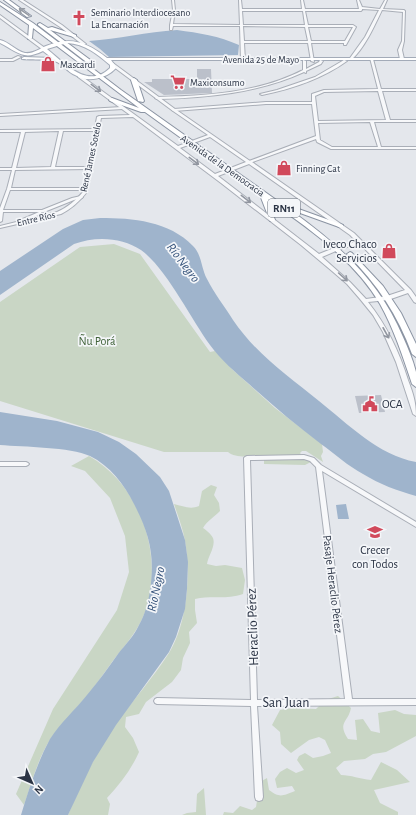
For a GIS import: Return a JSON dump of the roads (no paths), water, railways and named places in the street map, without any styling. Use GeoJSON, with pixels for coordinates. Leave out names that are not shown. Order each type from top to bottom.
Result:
{"type":"FeatureCollection","features":[{"type":"Feature","properties":{"kind":"main road","name":"Avenida de la Democracia"},"geometry":{"type":"LineString","coordinates":[[6,0],[65,42],[102,75],[155,116],[194,142]]}},
{"type":"Feature","properties":{"kind":"main road","name":"Avenida de la Democracia"},"geometry":{"type":"LineString","coordinates":[[0,3],[141,101],[194,142],[339,248]]}},
{"type":"Feature","properties":{"kind":"main road"},"geometry":{"type":"LineString","coordinates":[[30,38],[31,24]]}},
{"type":"Feature","properties":{"kind":"main road"},"geometry":{"type":"LineString","coordinates":[[41,25],[74,36]]}},
{"type":"Feature","properties":{"kind":"main road"},"geometry":{"type":"LineString","coordinates":[[0,43],[26,54],[37,52],[65,42],[84,44],[109,62],[113,68],[102,75],[79,76]]}},
{"type":"Feature","properties":{"kind":"main road"},"geometry":{"type":"LineString","coordinates":[[0,43],[17,56],[59,61]]}},
{"type":"Feature","properties":{"kind":"main road","name":"RN11"},"geometry":{"type":"LineString","coordinates":[[44,49],[79,76]]}},
{"type":"Feature","properties":{"kind":"main road","name":"Avenida 25 de Mayo"},"geometry":{"type":"LineString","coordinates":[[109,62],[313,60],[352,58],[371,60],[416,60]]}},
{"type":"Feature","properties":{"kind":"main road","name":"Avenida 25 de Mayo"},"geometry":{"type":"LineString","coordinates":[[243,60],[416,60]]}},
{"type":"Feature","properties":{"kind":"main road"},"geometry":{"type":"LineString","coordinates":[[134,80],[141,101]]}},
{"type":"Feature","properties":{"kind":"main road","name":"RN11"},"geometry":{"type":"LineString","coordinates":[[112,100],[155,116]]}},
{"type":"Feature","properties":{"kind":"main road","name":"Avenida de la Democracia"},"geometry":{"type":"LineString","coordinates":[[232,170],[291,208],[339,248],[400,318],[415,349]]}},
{"type":"Feature","properties":{"kind":"main road"},"geometry":{"type":"LineString","coordinates":[[262,192],[272,220]]}},
{"type":"Feature","properties":{"kind":"main road"},"geometry":{"type":"LineString","coordinates":[[291,208],[341,226]]}},
{"type":"Feature","properties":{"kind":"main road","name":"Avenida de la Democracia"},"geometry":{"type":"LineString","coordinates":[[384,298],[416,384]]}},
{"type":"Feature","properties":{"kind":"street"},"geometry":{"type":"LineString","coordinates":[[21,0],[84,44]]}},
{"type":"Feature","properties":{"kind":"street"},"geometry":{"type":"LineString","coordinates":[[171,29],[174,10],[173,0]]}},
{"type":"Feature","properties":{"kind":"street"},"geometry":{"type":"LineString","coordinates":[[240,0],[243,60]]}},
{"type":"Feature","properties":{"kind":"street"},"geometry":{"type":"LineString","coordinates":[[302,0],[313,60]]}},
{"type":"Feature","properties":{"kind":"street"},"geometry":{"type":"LineString","coordinates":[[358,0],[360,9]]}},
{"type":"Feature","properties":{"kind":"street"},"geometry":{"type":"LineString","coordinates":[[352,58],[361,48],[371,32],[386,0]]}},
{"type":"Feature","properties":{"kind":"street"},"geometry":{"type":"LineString","coordinates":[[241,10],[381,9],[404,11],[403,41],[400,50],[402,59]]}},
{"type":"Feature","properties":{"kind":"street","name":"RN11"},"geometry":{"type":"LineString","coordinates":[[0,16],[44,49]]}},
{"type":"Feature","properties":{"kind":"street"},"geometry":{"type":"LineString","coordinates":[[171,24],[242,26],[307,25],[355,27],[345,43],[243,42]]}},
{"type":"Feature","properties":{"kind":"street"},"geometry":{"type":"LineString","coordinates":[[0,60],[13,60],[17,56]]}},
{"type":"Feature","properties":{"kind":"street"},"geometry":{"type":"LineString","coordinates":[[371,60],[388,121]]}},
{"type":"Feature","properties":{"kind":"street"},"geometry":{"type":"LineString","coordinates":[[304,61],[305,72]]}},
{"type":"Feature","properties":{"kind":"street"},"geometry":{"type":"LineString","coordinates":[[157,98],[198,97],[257,88],[305,72],[320,63],[320,61]]}},
{"type":"Feature","properties":{"kind":"street"},"geometry":{"type":"LineString","coordinates":[[262,94],[278,91],[316,78],[345,61]]}},
{"type":"Feature","properties":{"kind":"street","name":"Avenida de la Democracia"},"geometry":{"type":"LineString","coordinates":[[109,62],[210,136],[250,162],[362,242],[409,291],[416,301]]}},
{"type":"Feature","properties":{"kind":"street","name":"Avenida de la Democracia"},"geometry":{"type":"LineString","coordinates":[[79,76],[215,176],[319,256],[349,282],[386,332],[399,360],[416,414]]}},
{"type":"Feature","properties":{"kind":"street"},"geometry":{"type":"LineString","coordinates":[[257,88],[262,94],[266,103]]}},
{"type":"Feature","properties":{"kind":"street"},"geometry":{"type":"LineString","coordinates":[[317,139],[313,95],[324,91],[416,90]]}},
{"type":"Feature","properties":{"kind":"street"},"geometry":{"type":"LineString","coordinates":[[174,110],[266,103],[313,103]]}},
{"type":"Feature","properties":{"kind":"street"},"geometry":{"type":"LineString","coordinates":[[0,115],[122,108]]}},
{"type":"Feature","properties":{"kind":"street","name":"René James Sotelo"},"geometry":{"type":"LineString","coordinates":[[81,197],[90,168],[99,117],[132,116]]}},
{"type":"Feature","properties":{"kind":"street"},"geometry":{"type":"LineString","coordinates":[[316,122],[416,121]]}},
{"type":"Feature","properties":{"kind":"street"},"geometry":{"type":"LineString","coordinates":[[372,122],[380,148]]}},
{"type":"Feature","properties":{"kind":"street"},"geometry":{"type":"LineString","coordinates":[[53,168],[61,130]]}},
{"type":"Feature","properties":{"kind":"street"},"geometry":{"type":"LineString","coordinates":[[0,131],[97,130]]}},
{"type":"Feature","properties":{"kind":"street"},"geometry":{"type":"LineString","coordinates":[[0,221],[1,210],[9,189],[23,131]]}},
{"type":"Feature","properties":{"kind":"street"},"geometry":{"type":"LineString","coordinates":[[177,148],[210,136]]}},
{"type":"Feature","properties":{"kind":"street"},"geometry":{"type":"LineString","coordinates":[[317,139],[330,148],[416,148]]}},
{"type":"Feature","properties":{"kind":"street"},"geometry":{"type":"LineString","coordinates":[[215,176],[250,162],[317,139]]}},
{"type":"Feature","properties":{"kind":"street"},"geometry":{"type":"LineString","coordinates":[[0,169],[90,168]]}},
{"type":"Feature","properties":{"kind":"street"},"geometry":{"type":"LineString","coordinates":[[9,189],[85,188]]}},
{"type":"Feature","properties":{"kind":"street","name":"Entre Ríos"},"geometry":{"type":"LineString","coordinates":[[1,210],[43,212],[81,197]]}},
{"type":"Feature","properties":{"kind":"street","name":"Entre Ríos"},"geometry":{"type":"LineString","coordinates":[[0,227],[59,213],[66,210],[81,197]]}},
{"type":"Feature","properties":{"kind":"street"},"geometry":{"type":"LineString","coordinates":[[17,223],[43,212]]}},
{"type":"Feature","properties":{"kind":"street"},"geometry":{"type":"LineString","coordinates":[[319,256],[339,248],[362,242]]}},
{"type":"Feature","properties":{"kind":"street"},"geometry":{"type":"LineString","coordinates":[[364,301],[384,298],[409,291]]}},
{"type":"Feature","properties":{"kind":"street","name":"Heraclio Pérez"},"geometry":{"type":"LineString","coordinates":[[259,797],[254,703],[247,458],[304,457],[312,459],[319,466]]}},
{"type":"Feature","properties":{"kind":"street"},"geometry":{"type":"LineString","coordinates":[[0,464],[26,464]]}},
{"type":"Feature","properties":{"kind":"street"},"geometry":{"type":"LineString","coordinates":[[319,466],[416,525]]}},
{"type":"Feature","properties":{"kind":"street","name":"Pasaje Heraclio Pérez"},"geometry":{"type":"LineString","coordinates":[[319,466],[348,702]]}},
{"type":"Feature","properties":{"kind":"street","name":"San Juan"},"geometry":{"type":"LineString","coordinates":[[157,701],[254,703],[416,702]]}},
{"type":"Feature","properties":{"kind":"water"},"geometry":{"type":"Polygon","coordinates":[[[177,30],[209,35],[239,45],[238,55],[109,57],[89,41],[155,32],[177,30]]]}},
{"type":"Feature","properties":{"kind":"water","name":"Río Negro"},"geometry":{"type":"Polygon","coordinates":[[[100,218],[138,220],[162,226],[173,231],[193,246],[200,257],[207,279],[216,295],[242,332],[262,354],[364,438],[389,453],[416,462],[416,496],[369,478],[321,444],[266,400],[223,361],[210,345],[178,294],[160,269],[141,250],[134,246],[125,242],[108,239],[82,241],[74,244],[0,295],[0,271],[63,229],[83,220],[100,218]]]}},
{"type":"Feature","properties":{"kind":"water","name":"Río Negro"},"geometry":{"type":"Polygon","coordinates":[[[0,412],[57,421],[98,432],[119,442],[136,454],[160,477],[169,491],[185,540],[188,562],[187,589],[185,609],[176,637],[169,652],[116,725],[93,762],[68,815],[21,815],[37,767],[50,739],[58,727],[99,680],[132,637],[141,621],[150,591],[152,567],[150,546],[144,526],[134,504],[126,489],[110,470],[97,460],[81,453],[59,449],[0,445],[0,412]]]}},
{"type":"Feature","properties":{"kind":"water"},"geometry":{"type":"Polygon","coordinates":[[[346,504],[349,519],[338,519],[336,505],[346,504]]]}},
{"type":"Feature","properties":{"kind":"place","name":"Seminario Interdiocesano La Encarnación"},"geometry":{"type":"Point","coordinates":[79,18]}},
{"type":"Feature","properties":{"kind":"place","name":"Mascardi"},"geometry":{"type":"Point","coordinates":[48,64]}},
{"type":"Feature","properties":{"kind":"place","name":"Maxiconsumo"},"geometry":{"type":"Point","coordinates":[178,82]}},
{"type":"Feature","properties":{"kind":"place","name":"Finning Cat"},"geometry":{"type":"Point","coordinates":[284,168]}},
{"type":"Feature","properties":{"kind":"place","name":"Iveco Chaco Servicios"},"geometry":{"type":"Point","coordinates":[389,251]}},
{"type":"Feature","properties":{"kind":"place","name":"OCA"},"geometry":{"type":"Point","coordinates":[370,404]}},
{"type":"Feature","properties":{"kind":"place","name":"Crecer con Todos"},"geometry":{"type":"Point","coordinates":[375,532]}},
{"type":"Feature","properties":{"kind":"park label","name":"Ñu Porá"},"geometry":{"type":"Point","coordinates":[97,341]}}]}
